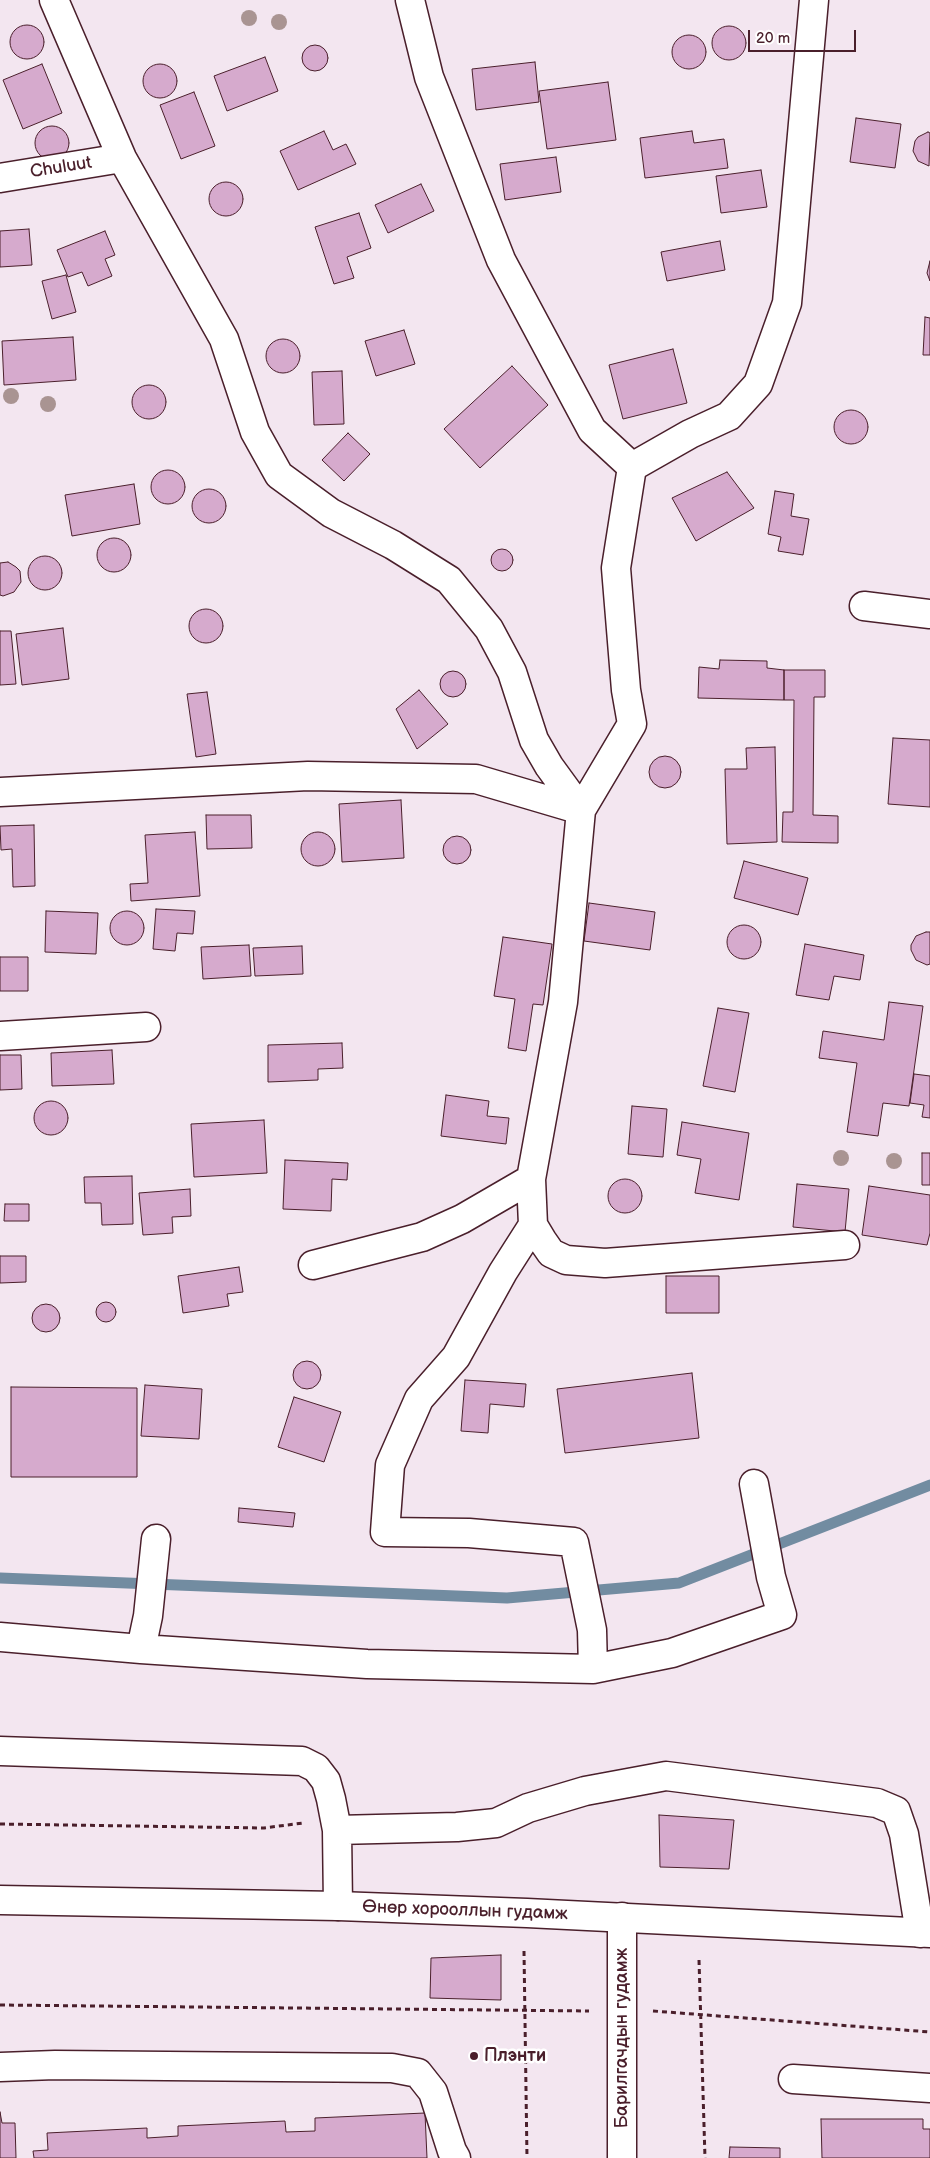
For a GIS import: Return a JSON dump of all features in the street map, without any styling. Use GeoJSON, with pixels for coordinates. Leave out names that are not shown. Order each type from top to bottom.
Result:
{"type":"FeatureCollection","features":[{"type":"Feature","properties":{"kind":"street"},"geometry":{"type":"LineString","coordinates":[[54,0],[122,158],[224,339],[256,432],[279,475],[331,513],[393,545],[449,580],[489,628],[512,672],[534,740],[549,766],[581,810]]}},
{"type":"Feature","properties":{"kind":"street"},"geometry":{"type":"LineString","coordinates":[[410,0],[429,77],[501,260],[592,430],[632,467]]}},
{"type":"Feature","properties":{"kind":"street"},"geometry":{"type":"LineString","coordinates":[[632,467],[690,434],[729,416],[758,384],[786,303],[814,0]]}},
{"type":"Feature","properties":{"kind":"street","name":"Chuluut"},"geometry":{"type":"LineString","coordinates":[[0,178],[122,158]]}},
{"type":"Feature","properties":{"kind":"street"},"geometry":{"type":"LineString","coordinates":[[632,467],[616,568],[626,690],[632,724],[581,810],[563,1002],[531,1180],[533,1225],[552,1253],[566,1260],[605,1263],[845,1245]]}},
{"type":"Feature","properties":{"kind":"street"},"geometry":{"type":"LineString","coordinates":[[864,606],[930,614]]}},
{"type":"Feature","properties":{"kind":"street"},"geometry":{"type":"LineString","coordinates":[[0,792],[308,776],[476,779],[581,810]]}},
{"type":"Feature","properties":{"kind":"street"},"geometry":{"type":"LineString","coordinates":[[0,1036],[146,1027]]}},
{"type":"Feature","properties":{"kind":"street"},"geometry":{"type":"LineString","coordinates":[[313,1265],[422,1237],[462,1219],[531,1180]]}},
{"type":"Feature","properties":{"kind":"street"},"geometry":{"type":"LineString","coordinates":[[533,1225],[503,1272],[456,1357],[419,1399],[390,1465],[384,1532],[469,1533],[577,1554],[592,1630],[593,1669]]}},
{"type":"Feature","properties":{"kind":"street"},"geometry":{"type":"LineString","coordinates":[[0,1638],[367,1664],[593,1669],[672,1653],[782,1615],[771,1578],[754,1484]]}},
{"type":"Feature","properties":{"kind":"street"},"geometry":{"type":"LineString","coordinates":[[141,1649],[148,1616],[156,1539]]}},
{"type":"Feature","properties":{"kind":"street"},"geometry":{"type":"LineString","coordinates":[[0,1751],[302,1761],[316,1768],[326,1781],[337,1830],[338,1906]]}},
{"type":"Feature","properties":{"kind":"street"},"geometry":{"type":"LineString","coordinates":[[337,1830],[457,1827],[496,1822],[528,1808],[585,1791],[666,1776],[877,1803],[896,1811],[904,1834],[925,1933]]}},
{"type":"Feature","properties":{"kind":"street","name":"Өнөр хорооллын гудамж"},"geometry":{"type":"LineString","coordinates":[[0,1900],[338,1906],[622,1917],[925,1933]]}},
{"type":"Feature","properties":{"kind":"street","name":"Барилгачдын гудамж"},"geometry":{"type":"LineString","coordinates":[[622,1917],[622,2158]]}},
{"type":"Feature","properties":{"kind":"street"},"geometry":{"type":"LineString","coordinates":[[0,2067],[65,2065],[392,2068],[418,2073],[433,2092],[456,2158]]}},
{"type":"Feature","properties":{"kind":"street"},"geometry":{"type":"LineString","coordinates":[[793,2079],[930,2088]]}},
{"type":"Feature","properties":{"kind":"path"},"geometry":{"type":"LineString","coordinates":[[524,1951],[527,2158]]}},
{"type":"Feature","properties":{"kind":"path"},"geometry":{"type":"LineString","coordinates":[[699,1960],[705,2158]]}},
{"type":"Feature","properties":{"kind":"path"},"geometry":{"type":"LineString","coordinates":[[0,2005],[590,2011]]}},
{"type":"Feature","properties":{"kind":"path"},"geometry":{"type":"LineString","coordinates":[[653,2011],[930,2032]]}},
{"type":"Feature","properties":{"kind":"building"},"geometry":{"type":"Polygon","coordinates":[[[27,25],[39,30],[44,42],[39,54],[27,59],[15,54],[10,42],[15,30],[27,25]]]}},
{"type":"Feature","properties":{"kind":"building"},"geometry":{"type":"Polygon","coordinates":[[[729,26],[736,27],[741,31],[745,36],[745,50],[741,55],[736,59],[729,60],[722,59],[717,55],[713,50],[712,43],[713,36],[717,31],[722,27],[729,26]]]}},
{"type":"Feature","properties":{"kind":"building"},"geometry":{"type":"Polygon","coordinates":[[[689,35],[696,36],[701,40],[705,45],[705,59],[701,64],[696,68],[689,69],[682,68],[677,64],[673,59],[672,52],[673,45],[677,40],[682,36],[689,35]]]}},
{"type":"Feature","properties":{"kind":"building"},"geometry":{"type":"Polygon","coordinates":[[[315,45],[324,49],[328,58],[324,67],[315,71],[306,67],[302,58],[306,49],[315,45]]]}},
{"type":"Feature","properties":{"kind":"building"},"geometry":{"type":"Polygon","coordinates":[[[265,57],[278,91],[227,111],[214,76],[265,57]]]}},
{"type":"Feature","properties":{"kind":"building"},"geometry":{"type":"Polygon","coordinates":[[[535,62],[539,102],[476,110],[472,69],[535,62]]]}},
{"type":"Feature","properties":{"kind":"building"},"geometry":{"type":"Polygon","coordinates":[[[42,64],[62,113],[23,129],[3,80],[42,64]]]}},
{"type":"Feature","properties":{"kind":"building"},"geometry":{"type":"Polygon","coordinates":[[[160,64],[172,69],[177,81],[172,93],[160,98],[148,93],[143,81],[148,69],[160,64]]]}},
{"type":"Feature","properties":{"kind":"building"},"geometry":{"type":"Polygon","coordinates":[[[608,82],[616,140],[547,149],[539,91],[608,82]]]}},
{"type":"Feature","properties":{"kind":"building"},"geometry":{"type":"Polygon","coordinates":[[[194,92],[215,146],[181,159],[160,105],[194,92]]]}},
{"type":"Feature","properties":{"kind":"building"},"geometry":{"type":"Polygon","coordinates":[[[856,118],[901,124],[895,168],[850,162],[856,118]]]}},
{"type":"Feature","properties":{"kind":"building"},"geometry":{"type":"Polygon","coordinates":[[[52,126],[64,131],[69,143],[64,155],[52,160],[40,155],[35,143],[40,131],[52,126]]]}},
{"type":"Feature","properties":{"kind":"building"},"geometry":{"type":"Polygon","coordinates":[[[324,131],[333,150],[346,144],[356,164],[298,190],[280,151],[324,131]]]}},
{"type":"Feature","properties":{"kind":"building"},"geometry":{"type":"Polygon","coordinates":[[[692,131],[694,143],[724,139],[728,168],[645,178],[640,138],[692,131]]]}},
{"type":"Feature","properties":{"kind":"building"},"geometry":{"type":"Polygon","coordinates":[[[928,132],[930,133],[929,166],[918,161],[913,151],[918,137],[928,132]]]}},
{"type":"Feature","properties":{"kind":"building"},"geometry":{"type":"Polygon","coordinates":[[[556,157],[561,192],[505,200],[500,164],[556,157]]]}},
{"type":"Feature","properties":{"kind":"building"},"geometry":{"type":"Polygon","coordinates":[[[761,170],[767,207],[721,213],[716,176],[761,170]]]}},
{"type":"Feature","properties":{"kind":"building"},"geometry":{"type":"Polygon","coordinates":[[[226,182],[238,187],[243,199],[238,211],[226,216],[214,211],[209,199],[214,187],[226,182]]]}},
{"type":"Feature","properties":{"kind":"building"},"geometry":{"type":"Polygon","coordinates":[[[421,184],[434,211],[388,233],[375,205],[421,184]]]}},
{"type":"Feature","properties":{"kind":"building"},"geometry":{"type":"Polygon","coordinates":[[[359,213],[371,248],[347,257],[354,278],[334,284],[315,227],[359,213]]]}},
{"type":"Feature","properties":{"kind":"building"},"geometry":{"type":"Polygon","coordinates":[[[29,229],[32,265],[0,267],[0,231],[29,229]]]}},
{"type":"Feature","properties":{"kind":"building"},"geometry":{"type":"Polygon","coordinates":[[[105,231],[115,255],[105,259],[112,276],[88,286],[82,272],[68,277],[57,250],[105,231]]]}},
{"type":"Feature","properties":{"kind":"building"},"geometry":{"type":"Polygon","coordinates":[[[720,241],[725,270],[667,281],[661,252],[720,241]]]}},
{"type":"Feature","properties":{"kind":"building"},"geometry":{"type":"Polygon","coordinates":[[[930,261],[930,281],[927,273],[930,261]]]}},
{"type":"Feature","properties":{"kind":"building"},"geometry":{"type":"Polygon","coordinates":[[[66,275],[76,312],[52,319],[42,281],[66,275]]]}},
{"type":"Feature","properties":{"kind":"building"},"geometry":{"type":"Polygon","coordinates":[[[925,317],[930,318],[930,355],[923,355],[925,317]]]}},
{"type":"Feature","properties":{"kind":"building"},"geometry":{"type":"Polygon","coordinates":[[[404,330],[415,364],[376,376],[365,341],[404,330]]]}},
{"type":"Feature","properties":{"kind":"building"},"geometry":{"type":"Polygon","coordinates":[[[73,337],[76,380],[4,385],[2,341],[73,337]]]}},
{"type":"Feature","properties":{"kind":"building"},"geometry":{"type":"Polygon","coordinates":[[[283,339],[295,344],[300,356],[295,368],[283,373],[271,368],[266,356],[271,344],[283,339]]]}},
{"type":"Feature","properties":{"kind":"building"},"geometry":{"type":"Polygon","coordinates":[[[673,349],[687,403],[623,419],[609,365],[673,349]]]}},
{"type":"Feature","properties":{"kind":"building"},"geometry":{"type":"Polygon","coordinates":[[[512,366],[548,405],[480,468],[444,429],[512,366]]]}},
{"type":"Feature","properties":{"kind":"building"},"geometry":{"type":"Polygon","coordinates":[[[342,371],[344,424],[314,425],[312,372],[342,371]]]}},
{"type":"Feature","properties":{"kind":"building"},"geometry":{"type":"Polygon","coordinates":[[[149,385],[161,390],[166,402],[161,414],[149,419],[137,414],[132,402],[137,390],[149,385]]]}},
{"type":"Feature","properties":{"kind":"building"},"geometry":{"type":"Polygon","coordinates":[[[851,410],[863,415],[868,427],[863,439],[851,444],[839,439],[834,427],[839,415],[851,410]]]}},
{"type":"Feature","properties":{"kind":"building"},"geometry":{"type":"Polygon","coordinates":[[[348,433],[370,454],[344,481],[322,460],[348,433]]]}},
{"type":"Feature","properties":{"kind":"building"},"geometry":{"type":"Polygon","coordinates":[[[168,470],[180,475],[185,487],[180,499],[168,504],[156,499],[151,487],[156,475],[168,470]]]}},
{"type":"Feature","properties":{"kind":"building"},"geometry":{"type":"Polygon","coordinates":[[[727,472],[754,508],[696,541],[672,498],[727,472]]]}},
{"type":"Feature","properties":{"kind":"building"},"geometry":{"type":"Polygon","coordinates":[[[134,484],[140,524],[72,536],[65,495],[134,484]]]}},
{"type":"Feature","properties":{"kind":"building"},"geometry":{"type":"Polygon","coordinates":[[[209,489],[221,494],[226,506],[221,518],[209,523],[197,518],[192,506],[197,494],[209,489]]]}},
{"type":"Feature","properties":{"kind":"building"},"geometry":{"type":"Polygon","coordinates":[[[775,491],[794,494],[791,516],[809,519],[803,555],[778,551],[781,537],[768,534],[775,491]]]}},
{"type":"Feature","properties":{"kind":"building"},"geometry":{"type":"Polygon","coordinates":[[[114,538],[126,543],[131,555],[126,567],[114,572],[102,567],[97,555],[102,543],[114,538]]]}},
{"type":"Feature","properties":{"kind":"building"},"geometry":{"type":"Polygon","coordinates":[[[498,549],[506,549],[513,556],[513,564],[506,571],[498,571],[491,564],[491,556],[498,549]]]}},
{"type":"Feature","properties":{"kind":"building"},"geometry":{"type":"Polygon","coordinates":[[[45,556],[57,561],[62,573],[57,585],[45,590],[33,585],[28,573],[33,561],[45,556]]]}},
{"type":"Feature","properties":{"kind":"building"},"geometry":{"type":"Polygon","coordinates":[[[8,562],[20,571],[21,582],[14,592],[3,596],[0,595],[0,563],[8,562]]]}},
{"type":"Feature","properties":{"kind":"building"},"geometry":{"type":"Polygon","coordinates":[[[206,609],[218,614],[223,626],[218,638],[206,643],[194,638],[189,626],[194,614],[206,609]]]}},
{"type":"Feature","properties":{"kind":"building"},"geometry":{"type":"Polygon","coordinates":[[[63,628],[69,679],[22,685],[16,634],[63,628]]]}},
{"type":"Feature","properties":{"kind":"building"},"geometry":{"type":"Polygon","coordinates":[[[0,631],[11,631],[16,684],[0,685],[0,631]]]}},
{"type":"Feature","properties":{"kind":"building"},"geometry":{"type":"Polygon","coordinates":[[[720,660],[767,661],[767,668],[784,670],[784,700],[698,698],[699,667],[719,669],[720,660]]]}},
{"type":"Feature","properties":{"kind":"building"},"geometry":{"type":"Polygon","coordinates":[[[784,670],[825,670],[825,697],[814,697],[813,815],[838,816],[838,843],[782,842],[783,812],[793,812],[794,700],[784,700],[784,670]]]}},
{"type":"Feature","properties":{"kind":"building"},"geometry":{"type":"Polygon","coordinates":[[[453,671],[462,675],[466,684],[462,693],[453,697],[444,693],[440,684],[444,675],[453,671]]]}},
{"type":"Feature","properties":{"kind":"building"},"geometry":{"type":"Polygon","coordinates":[[[419,690],[448,724],[417,749],[396,709],[419,690]]]}},
{"type":"Feature","properties":{"kind":"building"},"geometry":{"type":"Polygon","coordinates":[[[207,692],[216,754],[196,757],[187,694],[207,692]]]}},
{"type":"Feature","properties":{"kind":"building"},"geometry":{"type":"Polygon","coordinates":[[[893,738],[930,740],[930,807],[888,804],[893,738]]]}},
{"type":"Feature","properties":{"kind":"building"},"geometry":{"type":"Polygon","coordinates":[[[775,747],[777,842],[727,844],[725,769],[747,769],[746,748],[775,747]]]}},
{"type":"Feature","properties":{"kind":"building"},"geometry":{"type":"Polygon","coordinates":[[[665,756],[677,760],[681,772],[677,784],[665,788],[653,784],[649,772],[653,760],[665,756]]]}},
{"type":"Feature","properties":{"kind":"building"},"geometry":{"type":"Polygon","coordinates":[[[401,800],[404,858],[342,862],[339,804],[401,800]]]}},
{"type":"Feature","properties":{"kind":"building"},"geometry":{"type":"Polygon","coordinates":[[[206,815],[251,815],[252,848],[207,849],[206,815]]]}},
{"type":"Feature","properties":{"kind":"building"},"geometry":{"type":"Polygon","coordinates":[[[34,825],[35,886],[13,887],[12,849],[1,850],[0,826],[34,825]]]}},
{"type":"Feature","properties":{"kind":"building"},"geometry":{"type":"Polygon","coordinates":[[[195,832],[200,896],[131,901],[130,884],[148,883],[145,835],[195,832]]]}},
{"type":"Feature","properties":{"kind":"building"},"geometry":{"type":"Polygon","coordinates":[[[318,832],[330,837],[335,849],[330,861],[318,866],[306,861],[301,849],[306,837],[318,832]]]}},
{"type":"Feature","properties":{"kind":"building"},"geometry":{"type":"Polygon","coordinates":[[[457,836],[467,840],[471,850],[467,860],[457,864],[447,860],[443,850],[447,840],[457,836]]]}},
{"type":"Feature","properties":{"kind":"building"},"geometry":{"type":"Polygon","coordinates":[[[744,861],[808,878],[798,915],[734,898],[744,861]]]}},
{"type":"Feature","properties":{"kind":"building"},"geometry":{"type":"Polygon","coordinates":[[[589,903],[655,912],[650,950],[584,941],[589,903]]]}},
{"type":"Feature","properties":{"kind":"building"},"geometry":{"type":"Polygon","coordinates":[[[156,909],[195,911],[193,934],[177,933],[175,951],[153,949],[156,909]]]}},
{"type":"Feature","properties":{"kind":"building"},"geometry":{"type":"Polygon","coordinates":[[[46,911],[98,913],[96,954],[45,952],[46,911]]]}},
{"type":"Feature","properties":{"kind":"building"},"geometry":{"type":"Polygon","coordinates":[[[127,911],[139,916],[144,928],[139,940],[127,945],[115,940],[110,928],[115,916],[127,911]]]}},
{"type":"Feature","properties":{"kind":"building"},"geometry":{"type":"Polygon","coordinates":[[[744,925],[756,930],[761,942],[756,954],[744,959],[732,954],[727,942],[732,930],[744,925]]]}},
{"type":"Feature","properties":{"kind":"building"},"geometry":{"type":"Polygon","coordinates":[[[930,932],[930,964],[927,965],[916,960],[911,950],[911,945],[916,936],[930,932]]]}},
{"type":"Feature","properties":{"kind":"building"},"geometry":{"type":"Polygon","coordinates":[[[503,937],[552,944],[543,1005],[533,1004],[526,1051],[508,1048],[515,999],[494,996],[503,937]]]}},
{"type":"Feature","properties":{"kind":"building"},"geometry":{"type":"Polygon","coordinates":[[[805,944],[864,955],[860,980],[834,976],[829,1000],[796,995],[805,944]]]}},
{"type":"Feature","properties":{"kind":"building"},"geometry":{"type":"Polygon","coordinates":[[[249,945],[251,976],[203,979],[201,947],[249,945]]]}},
{"type":"Feature","properties":{"kind":"building"},"geometry":{"type":"Polygon","coordinates":[[[302,946],[303,974],[255,976],[253,948],[302,946]]]}},
{"type":"Feature","properties":{"kind":"building"},"geometry":{"type":"Polygon","coordinates":[[[0,957],[28,957],[28,991],[0,991],[0,957]]]}},
{"type":"Feature","properties":{"kind":"building"},"geometry":{"type":"Polygon","coordinates":[[[889,1002],[923,1006],[909,1106],[883,1103],[878,1136],[847,1132],[857,1063],[819,1058],[823,1031],[884,1040],[889,1002]]]}},
{"type":"Feature","properties":{"kind":"building"},"geometry":{"type":"Polygon","coordinates":[[[718,1008],[749,1013],[735,1092],[703,1086],[718,1008]]]}},
{"type":"Feature","properties":{"kind":"building"},"geometry":{"type":"Polygon","coordinates":[[[342,1043],[343,1068],[318,1069],[318,1080],[268,1082],[268,1045],[342,1043]]]}},
{"type":"Feature","properties":{"kind":"building"},"geometry":{"type":"Polygon","coordinates":[[[112,1050],[114,1084],[52,1086],[51,1053],[112,1050]]]}},
{"type":"Feature","properties":{"kind":"building"},"geometry":{"type":"Polygon","coordinates":[[[0,1055],[21,1055],[22,1089],[0,1090],[0,1055]]]}},
{"type":"Feature","properties":{"kind":"building"},"geometry":{"type":"Polygon","coordinates":[[[914,1074],[930,1076],[930,1118],[922,1117],[924,1105],[910,1103],[914,1074]]]}},
{"type":"Feature","properties":{"kind":"building"},"geometry":{"type":"Polygon","coordinates":[[[446,1095],[489,1101],[487,1116],[509,1118],[506,1144],[441,1136],[446,1095]]]}},
{"type":"Feature","properties":{"kind":"building"},"geometry":{"type":"Polygon","coordinates":[[[51,1101],[63,1106],[68,1118],[63,1130],[51,1135],[39,1130],[34,1118],[39,1106],[51,1101]]]}},
{"type":"Feature","properties":{"kind":"building"},"geometry":{"type":"Polygon","coordinates":[[[632,1106],[667,1109],[663,1157],[628,1154],[632,1106]]]}},
{"type":"Feature","properties":{"kind":"building"},"geometry":{"type":"Polygon","coordinates":[[[264,1120],[267,1173],[194,1177],[191,1124],[264,1120]]]}},
{"type":"Feature","properties":{"kind":"building"},"geometry":{"type":"Polygon","coordinates":[[[682,1122],[749,1133],[739,1200],[695,1193],[701,1159],[677,1155],[682,1122]]]}},
{"type":"Feature","properties":{"kind":"building"},"geometry":{"type":"Polygon","coordinates":[[[922,1153],[930,1153],[930,1185],[922,1185],[922,1153]]]}},
{"type":"Feature","properties":{"kind":"building"},"geometry":{"type":"Polygon","coordinates":[[[285,1160],[348,1163],[347,1180],[332,1179],[331,1211],[283,1209],[285,1160]]]}},
{"type":"Feature","properties":{"kind":"building"},"geometry":{"type":"Polygon","coordinates":[[[132,1176],[133,1224],[102,1225],[101,1203],[85,1203],[84,1177],[132,1176]]]}},
{"type":"Feature","properties":{"kind":"building"},"geometry":{"type":"Polygon","coordinates":[[[625,1179],[637,1184],[642,1196],[637,1208],[625,1213],[613,1208],[608,1196],[613,1184],[625,1179]]]}},
{"type":"Feature","properties":{"kind":"building"},"geometry":{"type":"Polygon","coordinates":[[[797,1184],[849,1189],[845,1232],[793,1227],[797,1184]]]}},
{"type":"Feature","properties":{"kind":"building"},"geometry":{"type":"Polygon","coordinates":[[[869,1186],[930,1195],[930,1233],[927,1245],[862,1235],[869,1186]]]}},
{"type":"Feature","properties":{"kind":"building"},"geometry":{"type":"Polygon","coordinates":[[[190,1189],[191,1216],[172,1217],[173,1233],[143,1235],[139,1193],[190,1189]]]}},
{"type":"Feature","properties":{"kind":"building"},"geometry":{"type":"Polygon","coordinates":[[[5,1204],[29,1204],[29,1221],[4,1221],[5,1204]]]}},
{"type":"Feature","properties":{"kind":"building"},"geometry":{"type":"Polygon","coordinates":[[[0,1256],[26,1256],[26,1282],[0,1283],[0,1256]]]}},
{"type":"Feature","properties":{"kind":"building"},"geometry":{"type":"Polygon","coordinates":[[[239,1267],[243,1292],[227,1294],[229,1306],[183,1313],[178,1276],[239,1267]]]}},
{"type":"Feature","properties":{"kind":"building"},"geometry":{"type":"Polygon","coordinates":[[[666,1276],[719,1276],[719,1313],[666,1313],[666,1276]]]}},
{"type":"Feature","properties":{"kind":"building"},"geometry":{"type":"Polygon","coordinates":[[[102,1302],[110,1302],[116,1308],[116,1316],[110,1322],[102,1322],[96,1316],[96,1308],[102,1302]]]}},
{"type":"Feature","properties":{"kind":"building"},"geometry":{"type":"Polygon","coordinates":[[[46,1304],[56,1308],[60,1318],[56,1328],[46,1332],[36,1328],[32,1318],[36,1308],[46,1304]]]}},
{"type":"Feature","properties":{"kind":"building"},"geometry":{"type":"Polygon","coordinates":[[[307,1361],[317,1365],[321,1375],[317,1385],[307,1389],[297,1385],[293,1375],[297,1365],[307,1361]]]}},
{"type":"Feature","properties":{"kind":"building"},"geometry":{"type":"Polygon","coordinates":[[[692,1373],[699,1438],[565,1453],[557,1389],[692,1373]]]}},
{"type":"Feature","properties":{"kind":"building"},"geometry":{"type":"Polygon","coordinates":[[[465,1380],[526,1384],[524,1407],[490,1404],[488,1433],[461,1431],[465,1380]]]}},
{"type":"Feature","properties":{"kind":"building"},"geometry":{"type":"Polygon","coordinates":[[[145,1385],[202,1389],[199,1439],[141,1436],[145,1385]]]}},
{"type":"Feature","properties":{"kind":"building"},"geometry":{"type":"Polygon","coordinates":[[[11,1387],[137,1388],[137,1477],[11,1477],[11,1387]]]}},
{"type":"Feature","properties":{"kind":"building"},"geometry":{"type":"Polygon","coordinates":[[[294,1397],[341,1412],[324,1462],[278,1447],[294,1397]]]}},
{"type":"Feature","properties":{"kind":"building"},"geometry":{"type":"Polygon","coordinates":[[[239,1508],[295,1513],[293,1527],[238,1522],[239,1508]]]}},
{"type":"Feature","properties":{"kind":"building"},"geometry":{"type":"Polygon","coordinates":[[[659,1815],[734,1820],[729,1869],[660,1867],[659,1815]]]}},
{"type":"Feature","properties":{"kind":"building"},"geometry":{"type":"Polygon","coordinates":[[[501,1955],[501,2000],[430,1998],[431,1958],[501,1955]]]}},
{"type":"Feature","properties":{"kind":"building"},"geometry":{"type":"Polygon","coordinates":[[[0,2112],[2,2123],[15,2123],[16,2158],[0,2158],[0,2112]]]}},
{"type":"Feature","properties":{"kind":"building"},"geometry":{"type":"Polygon","coordinates":[[[425,2113],[427,2158],[34,2158],[33,2151],[48,2150],[47,2133],[147,2128],[147,2138],[178,2136],[178,2126],[285,2121],[286,2132],[315,2131],[315,2118],[425,2113]]]}},
{"type":"Feature","properties":{"kind":"building"},"geometry":{"type":"Polygon","coordinates":[[[821,2119],[923,2119],[923,2129],[930,2129],[930,2158],[822,2158],[821,2119]]]}},
{"type":"Feature","properties":{"kind":"building"},"geometry":{"type":"Polygon","coordinates":[[[730,2147],[780,2148],[780,2158],[729,2158],[730,2147]]]}},
{"type":"Feature","properties":{"kind":"waterway"},"geometry":{"type":"LineString","coordinates":[[0,1578],[507,1598],[679,1583],[930,1485]]}},
{"type":"Feature","properties":{"kind":"place","name":"Плэнти"},"geometry":{"type":"Point","coordinates":[474,2056]}}]}
